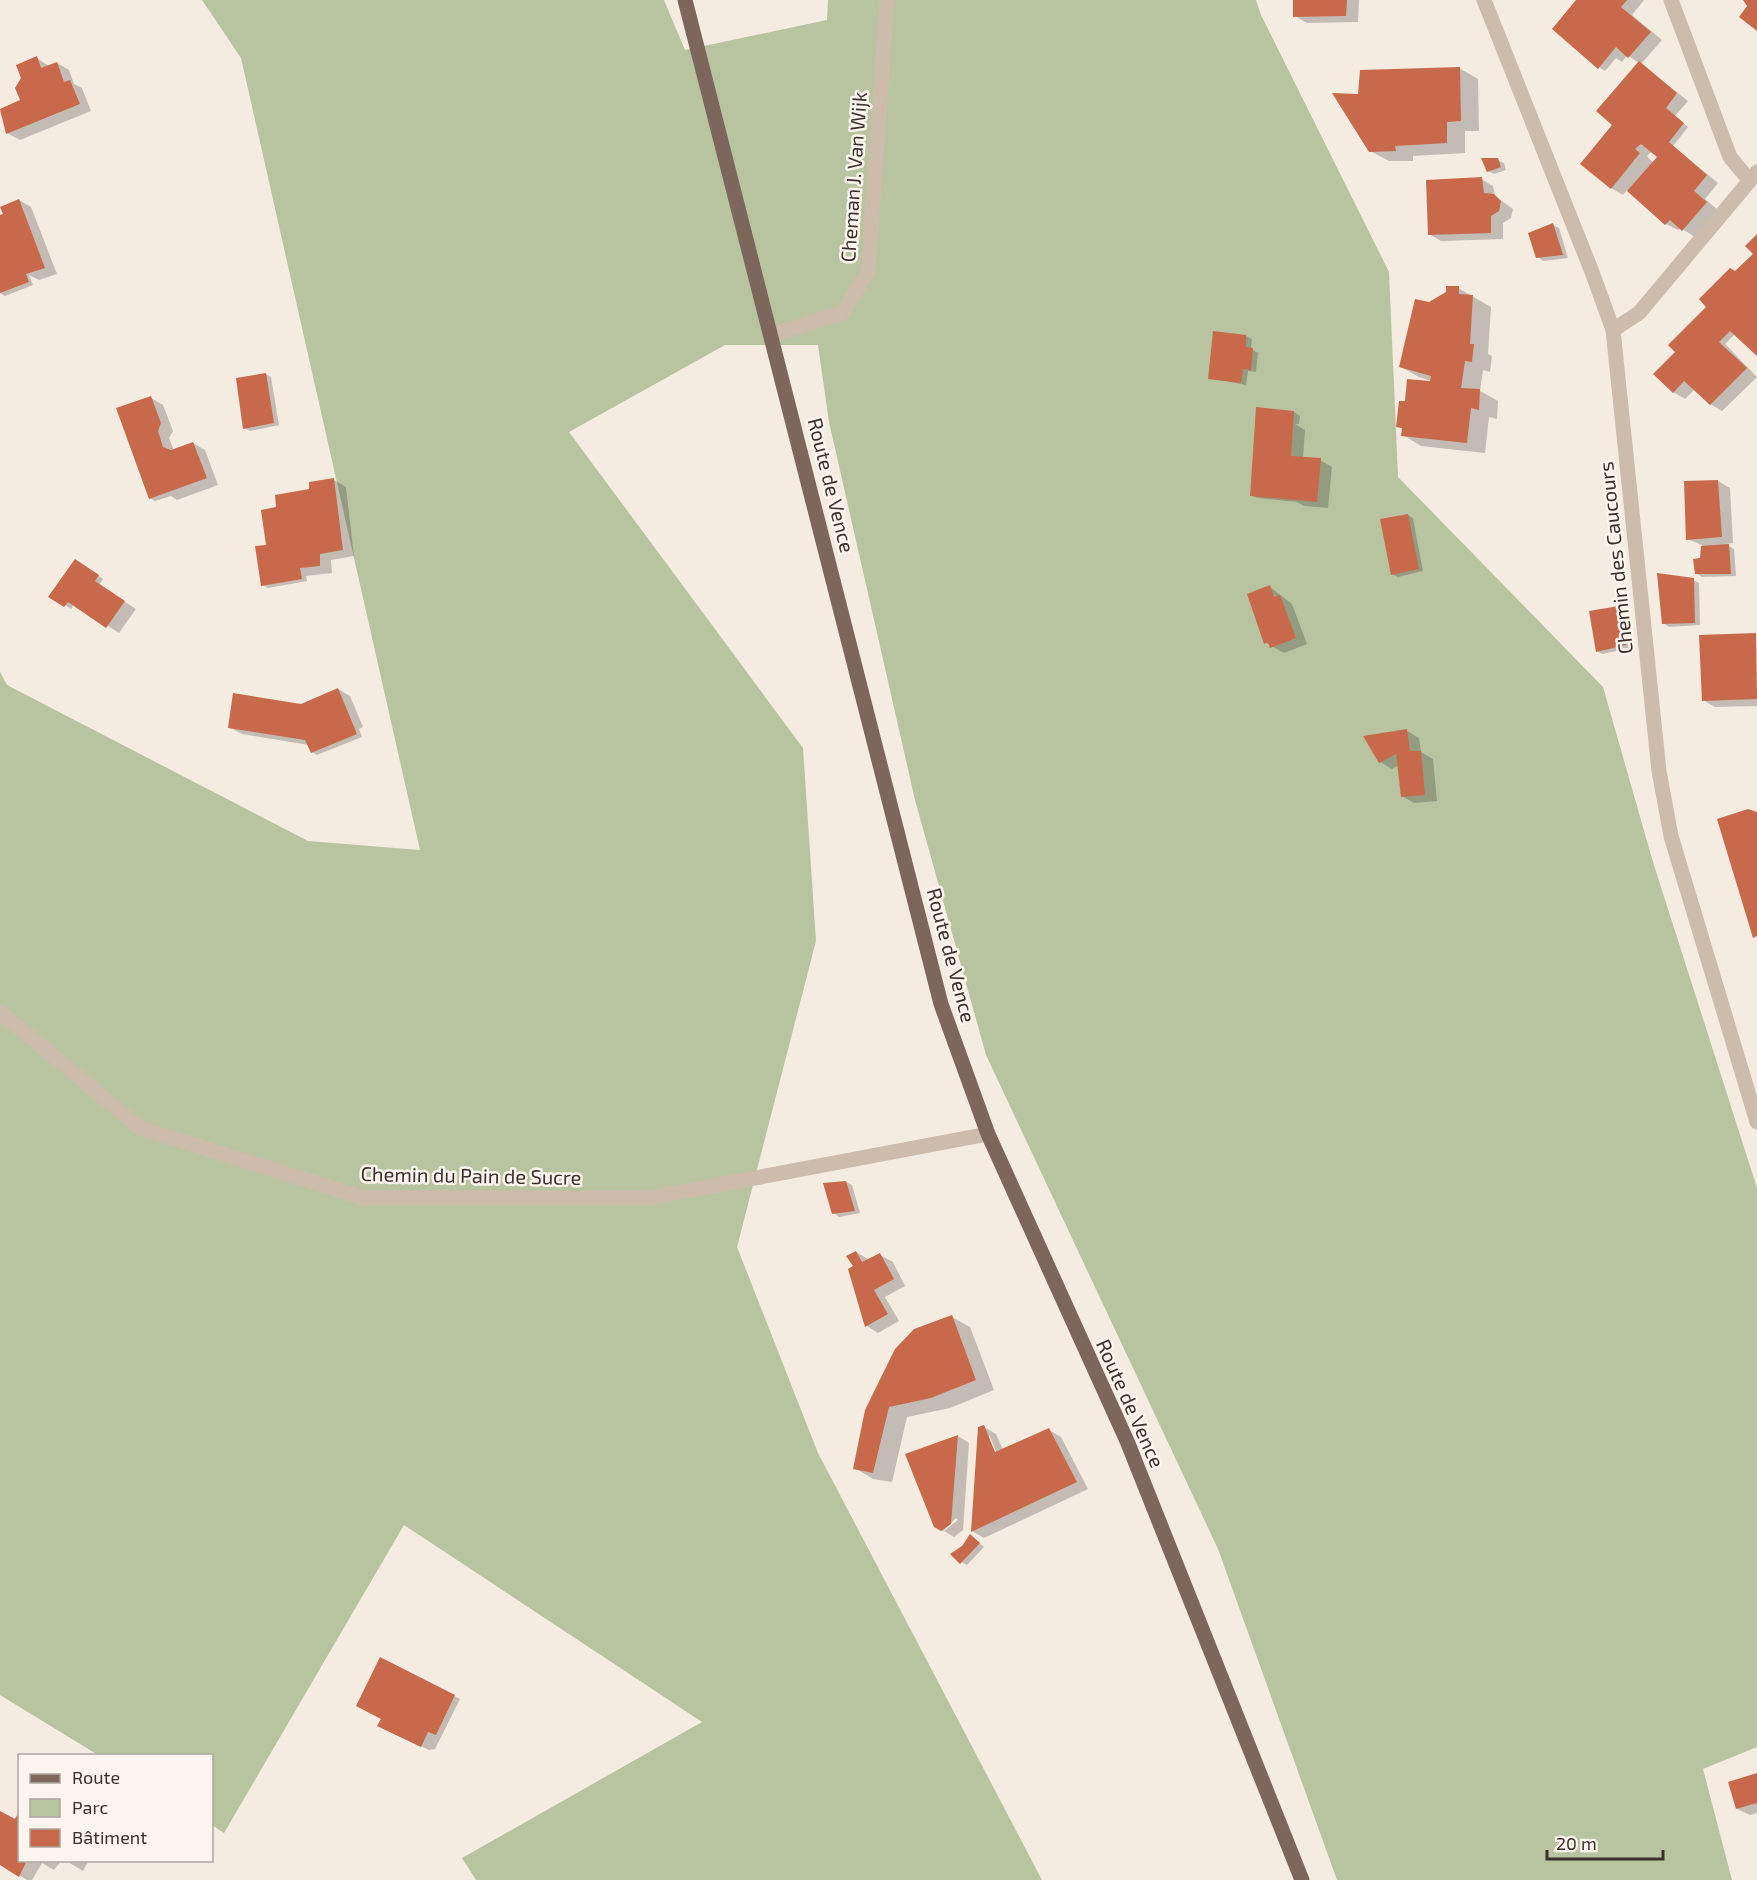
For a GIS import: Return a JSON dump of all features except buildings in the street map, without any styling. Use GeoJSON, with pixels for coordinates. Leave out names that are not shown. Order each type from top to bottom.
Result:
{"type":"FeatureCollection","features":[{"type":"Feature","properties":{"kind":"main road","name":"Route de Vence"},"geometry":{"type":"LineString","coordinates":[[685,0],[941,1004],[988,1134],[1127,1441],[1302,1880]]}},
{"type":"Feature","properties":{"kind":"street","name":"Cheman J. Van Wijk"},"geometry":{"type":"LineString","coordinates":[[772,335],[843,314],[868,272],[887,0]]}},
{"type":"Feature","properties":{"kind":"street","name":"Chemin des Caucours"},"geometry":{"type":"LineString","coordinates":[[1484,0],[1613,330],[1659,771],[1671,836],[1757,1122]]}},
{"type":"Feature","properties":{"kind":"street"},"geometry":{"type":"LineString","coordinates":[[1613,330],[1639,313],[1753,176],[1730,157],[1671,0]]}},
{"type":"Feature","properties":{"kind":"street","name":"Chemin du Pain de Sucre"},"geometry":{"type":"LineString","coordinates":[[0,1012],[140,1128],[364,1198],[649,1198],[988,1134]]}},
{"type":"Feature","properties":{"kind":"green space"},"geometry":{"type":"Polygon","coordinates":[[[202,0],[664,0],[685,50],[827,20],[828,0],[1256,0],[1261,15],[1389,272],[1398,477],[1603,687],[1653,862],[1757,1188],[1757,1747],[1703,1769],[1732,1880],[1337,1880],[1218,1549],[986,1055],[915,800],[829,422],[818,345],[725,345],[569,432],[803,748],[816,941],[737,1247],[818,1453],[1042,1880],[476,1880],[462,1858],[702,1722],[404,1525],[224,1833],[213,1826],[213,1754],[96,1754],[0,1695],[0,672],[7,685],[308,841],[420,850],[241,58],[202,0]]]}}]}
